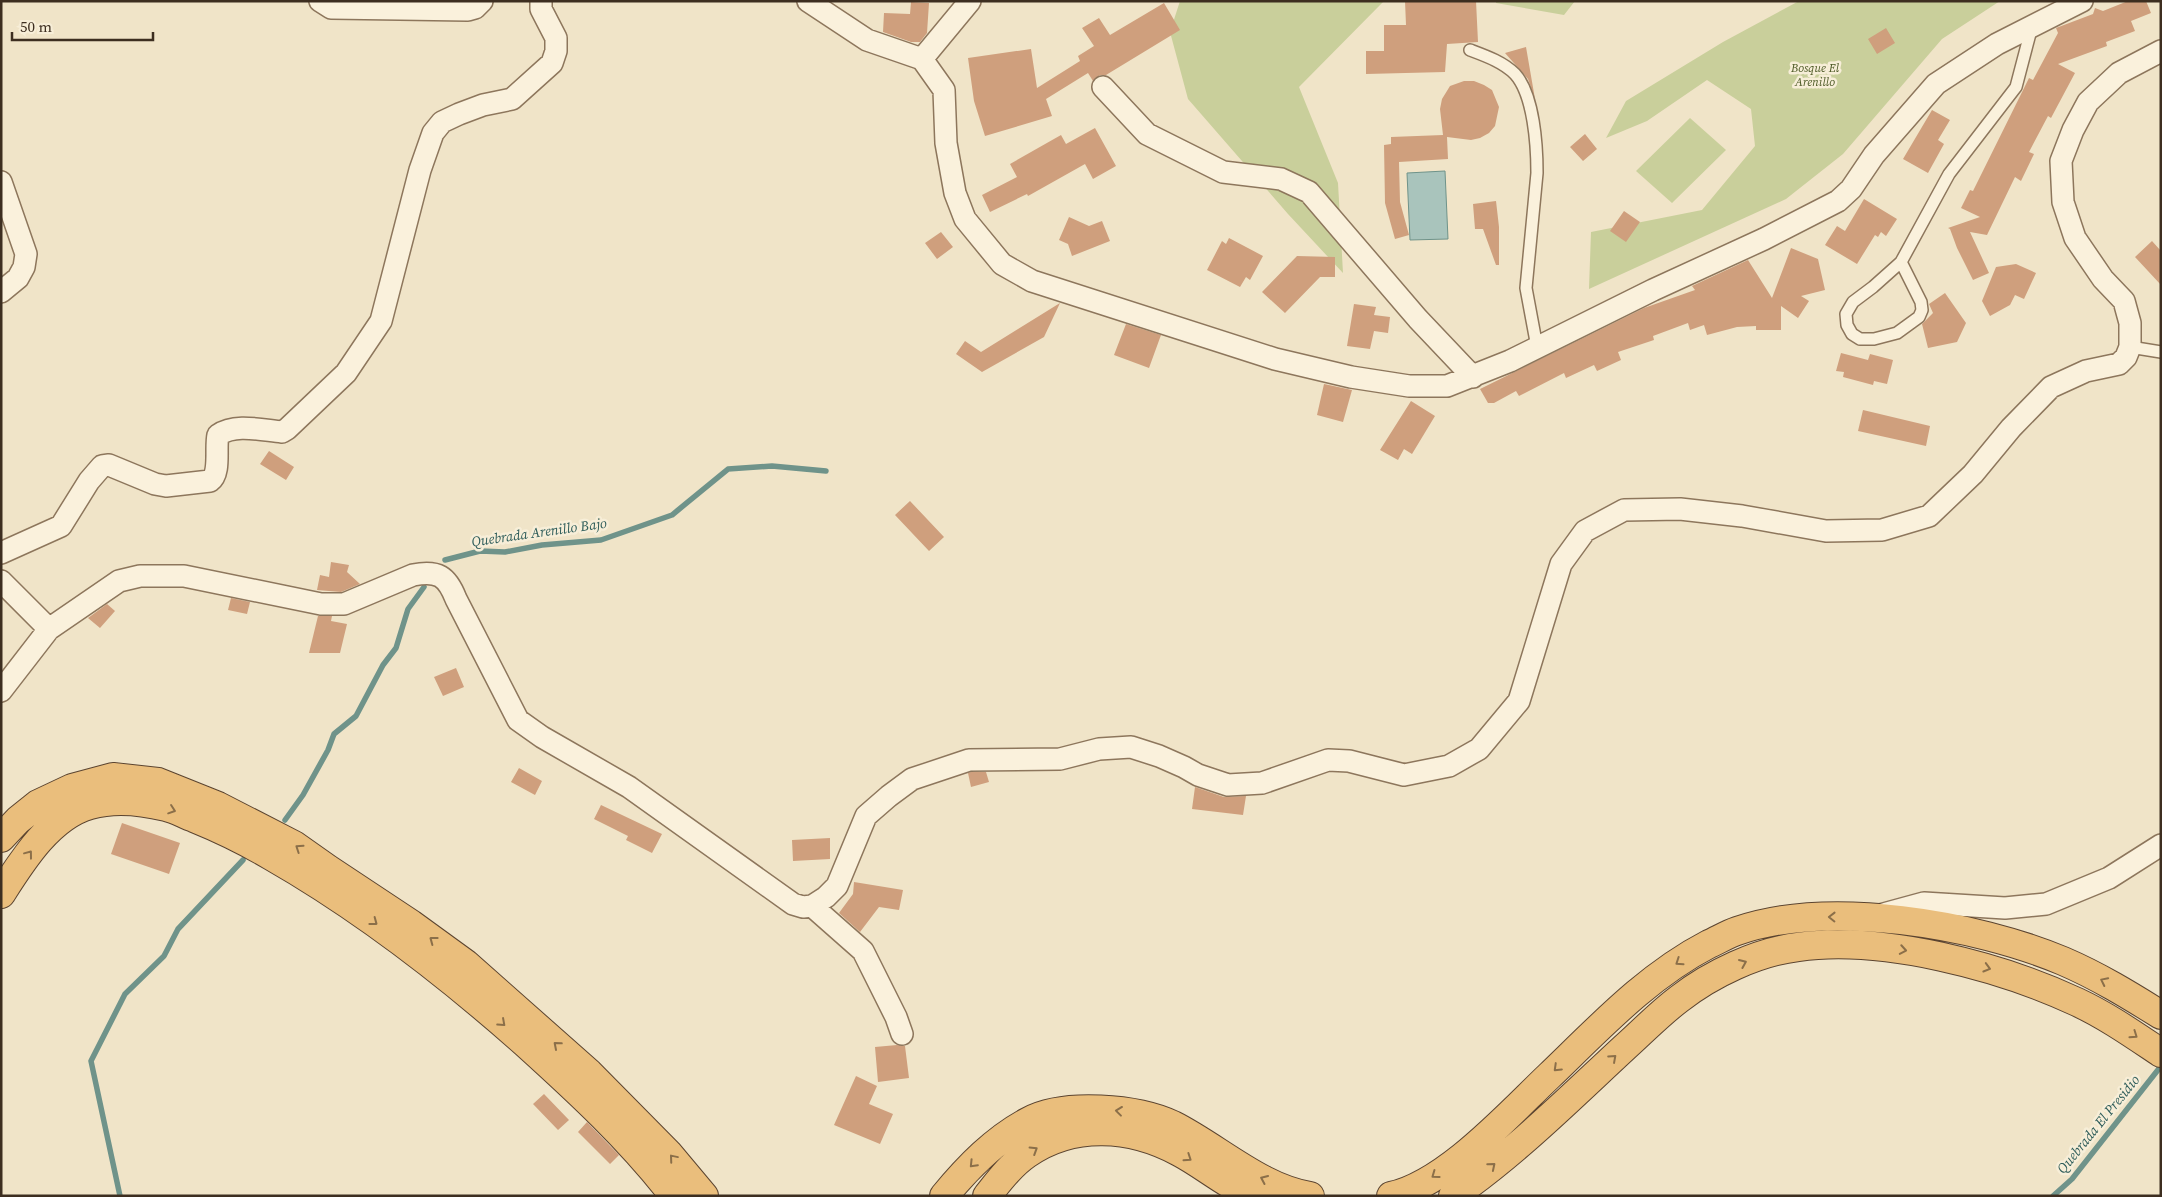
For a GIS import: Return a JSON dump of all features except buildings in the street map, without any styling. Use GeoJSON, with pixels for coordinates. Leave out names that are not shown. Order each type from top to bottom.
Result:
{"type":"FeatureCollection","features":[{"type":"Feature","properties":{"kind":"highway"},"geometry":{"type":"LineString","coordinates":[[1,838],[18,820],[38,804],[72,788],[113,778],[158,782],[218,806],[294,845],[411,924],[466,964],[589,1073],[668,1152],[704,1196]]}},
{"type":"Feature","properties":{"kind":"highway"},"geometry":{"type":"LineString","coordinates":[[1,894],[37,844],[60,819],[89,805],[122,800],[167,807],[224,831],[252,845],[339,896],[488,1011],[592,1105],[647,1161],[674,1196]]}},
{"type":"Feature","properties":{"kind":"highway"},"geometry":{"type":"LineString","coordinates":[[1391,1196],[1424,1184],[1484,1139],[1648,982],[1690,954],[1736,931],[1775,921],[1822,916],[1871,918],[1914,922],[2007,942],[2063,961],[2116,987],[2161,1015]]}},
{"type":"Feature","properties":{"kind":"highway"},"geometry":{"type":"LineString","coordinates":[[1453,1196],[1472,1183],[1534,1130],[1679,999],[1712,977],[1748,960],[1797,947],[1837,944],[1868,945],[1939,957],[1986,968],[2033,983],[2078,1002],[2121,1026],[2161,1053]]}},
{"type":"Feature","properties":{"kind":"highway"},"geometry":{"type":"LineString","coordinates":[[944,1196],[980,1156],[1004,1136],[1030,1120],[1061,1112],[1101,1109],[1140,1114],[1172,1125],[1258,1177],[1299,1194],[1310,1196]]}},
{"type":"Feature","properties":{"kind":"highway"},"geometry":{"type":"LineString","coordinates":[[987,1196],[1015,1164],[1025,1155],[1046,1142],[1095,1131],[1132,1134],[1156,1141],[1180,1152],[1205,1170],[1254,1196]]}},
{"type":"Feature","properties":{"kind":"street"},"geometry":{"type":"LineString","coordinates":[[320,1],[331,8],[468,10],[475,8],[482,1]]}},
{"type":"Feature","properties":{"kind":"street"},"geometry":{"type":"LineString","coordinates":[[1,553],[61,526],[89,481],[102,466],[109,465],[155,484],[166,486],[214,479],[218,435],[225,430],[239,428],[282,432],[288,429],[346,373],[380,321],[420,170],[434,133],[442,122],[459,114],[483,105],[512,99],[552,63],[556,51],[556,38],[541,9],[540,1]]}},
{"type":"Feature","properties":{"kind":"street"},"geometry":{"type":"LineString","coordinates":[[808,1],[867,40],[922,59],[944,90],[946,142],[956,193],[965,219],[1002,264],[1032,281],[1275,359],[1351,377],[1409,386],[1447,386],[1473,377],[1764,239],[1838,201],[1851,189],[1874,155],[1936,84],[1997,44],[2082,1]]}},
{"type":"Feature","properties":{"kind":"street"},"geometry":{"type":"LineString","coordinates":[[922,59],[970,1]]}},
{"type":"Feature","properties":{"kind":"street"},"geometry":{"type":"LineString","coordinates":[[1,691],[49,629],[119,581],[140,576],[184,576],[321,604],[344,604],[413,574],[424,572],[437,574],[450,582],[456,599],[518,720],[542,737],[629,787],[792,904],[803,907],[812,906],[826,897],[837,886],[866,816],[912,779],[969,760],[1060,759],[1099,749],[1131,747],[1159,756],[1184,767],[1198,776],[1228,785],[1262,783],[1313,763],[1328,760],[1349,761],[1404,775],[1449,766],[1479,749],[1519,701],[1561,564],[1585,532],[1624,510],[1680,508],[1742,516],[1826,531],[1882,530],[1929,516],[1973,474],[2011,428],[2051,387],[2086,371],[2118,364],[2126,357],[2130,347],[2130,323],[2124,301],[2103,279],[2074,238],[2063,202],[2061,161],[2073,130],[2088,102],[2119,73],[2161,51]]}},
{"type":"Feature","properties":{"kind":"street"},"geometry":{"type":"LineString","coordinates":[[1103,87],[1147,134],[1223,172],[1281,179],[1309,192],[1418,320],[1473,377]]}},
{"type":"Feature","properties":{"kind":"street"},"geometry":{"type":"LineString","coordinates":[[1,182],[26,254],[24,267],[18,278],[1,292]]}},
{"type":"Feature","properties":{"kind":"street"},"geometry":{"type":"LineString","coordinates":[[1,581],[49,629]]}},
{"type":"Feature","properties":{"kind":"street"},"geometry":{"type":"LineString","coordinates":[[1871,918],[1924,902],[2005,908],[2046,904],[2109,878],[2161,845]]}},
{"type":"Feature","properties":{"kind":"street"},"geometry":{"type":"LineString","coordinates":[[812,906],[863,951],[902,1034]]}},
{"type":"Feature","properties":{"kind":"lane"},"geometry":{"type":"LineString","coordinates":[[1901,262],[1921,302],[1922,310],[1919,317],[1897,333],[1874,339],[1860,339],[1852,334],[1847,326],[1846,314],[1853,302],[1901,262],[1949,174],[2016,88],[2032,26]]}},
{"type":"Feature","properties":{"kind":"lane"},"geometry":{"type":"LineString","coordinates":[[1470,50],[1494,60],[1515,75],[1530,107],[1537,155],[1537,173],[1526,288],[1537,347]]}},
{"type":"Feature","properties":{"kind":"lane"},"geometry":{"type":"LineString","coordinates":[[2130,347],[2161,352]]}},
{"type":"Feature","properties":{"kind":"green space"},"geometry":{"type":"Polygon","coordinates":[[[1180,1],[1384,1],[1299,87],[1338,183],[1343,273],[1288,214],[1188,99],[1170,32],[1180,1]]]}},
{"type":"Feature","properties":{"kind":"green space"},"geometry":{"type":"Polygon","coordinates":[[[1496,1],[1575,1],[1564,15],[1496,3],[1496,1]]]}},
{"type":"Feature","properties":{"kind":"green space","name":"Bosque El Arenillo"},"geometry":{"type":"Polygon","coordinates":[[[1799,1],[2000,1],[1942,39],[1843,154],[1786,199],[1589,289],[1591,232],[1702,210],[1755,146],[1751,109],[1707,80],[1647,121],[1606,138],[1626,101],[1723,42],[1799,1]]]}},
{"type":"Feature","properties":{"kind":"green space"},"geometry":{"type":"Polygon","coordinates":[[[1690,118],[1726,150],[1672,203],[1636,171],[1690,118]]]}},
{"type":"Feature","properties":{"kind":"water"},"geometry":{"type":"Polygon","coordinates":[[[1445,171],[1448,239],[1410,240],[1407,173],[1445,171]]]}},
{"type":"Feature","properties":{"kind":"waterway","name":"Quebrada Arenillo Bajo"},"geometry":{"type":"LineString","coordinates":[[445,560],[480,551],[505,552],[542,545],[601,540],[672,515],[728,469],[772,466],[826,471]]}},
{"type":"Feature","properties":{"kind":"waterway","name":"Quebrada Arenillo Bajo"},"geometry":{"type":"LineString","coordinates":[[285,820],[303,795],[328,750],[334,734],[356,716],[383,665],[396,648],[408,609],[424,587]]}},
{"type":"Feature","properties":{"kind":"waterway","name":"Quebrada Arenillo Bajo"},"geometry":{"type":"LineString","coordinates":[[120,1196],[91,1061],[125,994],[164,956],[178,929],[243,860]]}},
{"type":"Feature","properties":{"kind":"waterway","name":"Quebrada El Presidio"},"geometry":{"type":"LineString","coordinates":[[2053,1196],[2072,1179],[2161,1066]]}}]}
